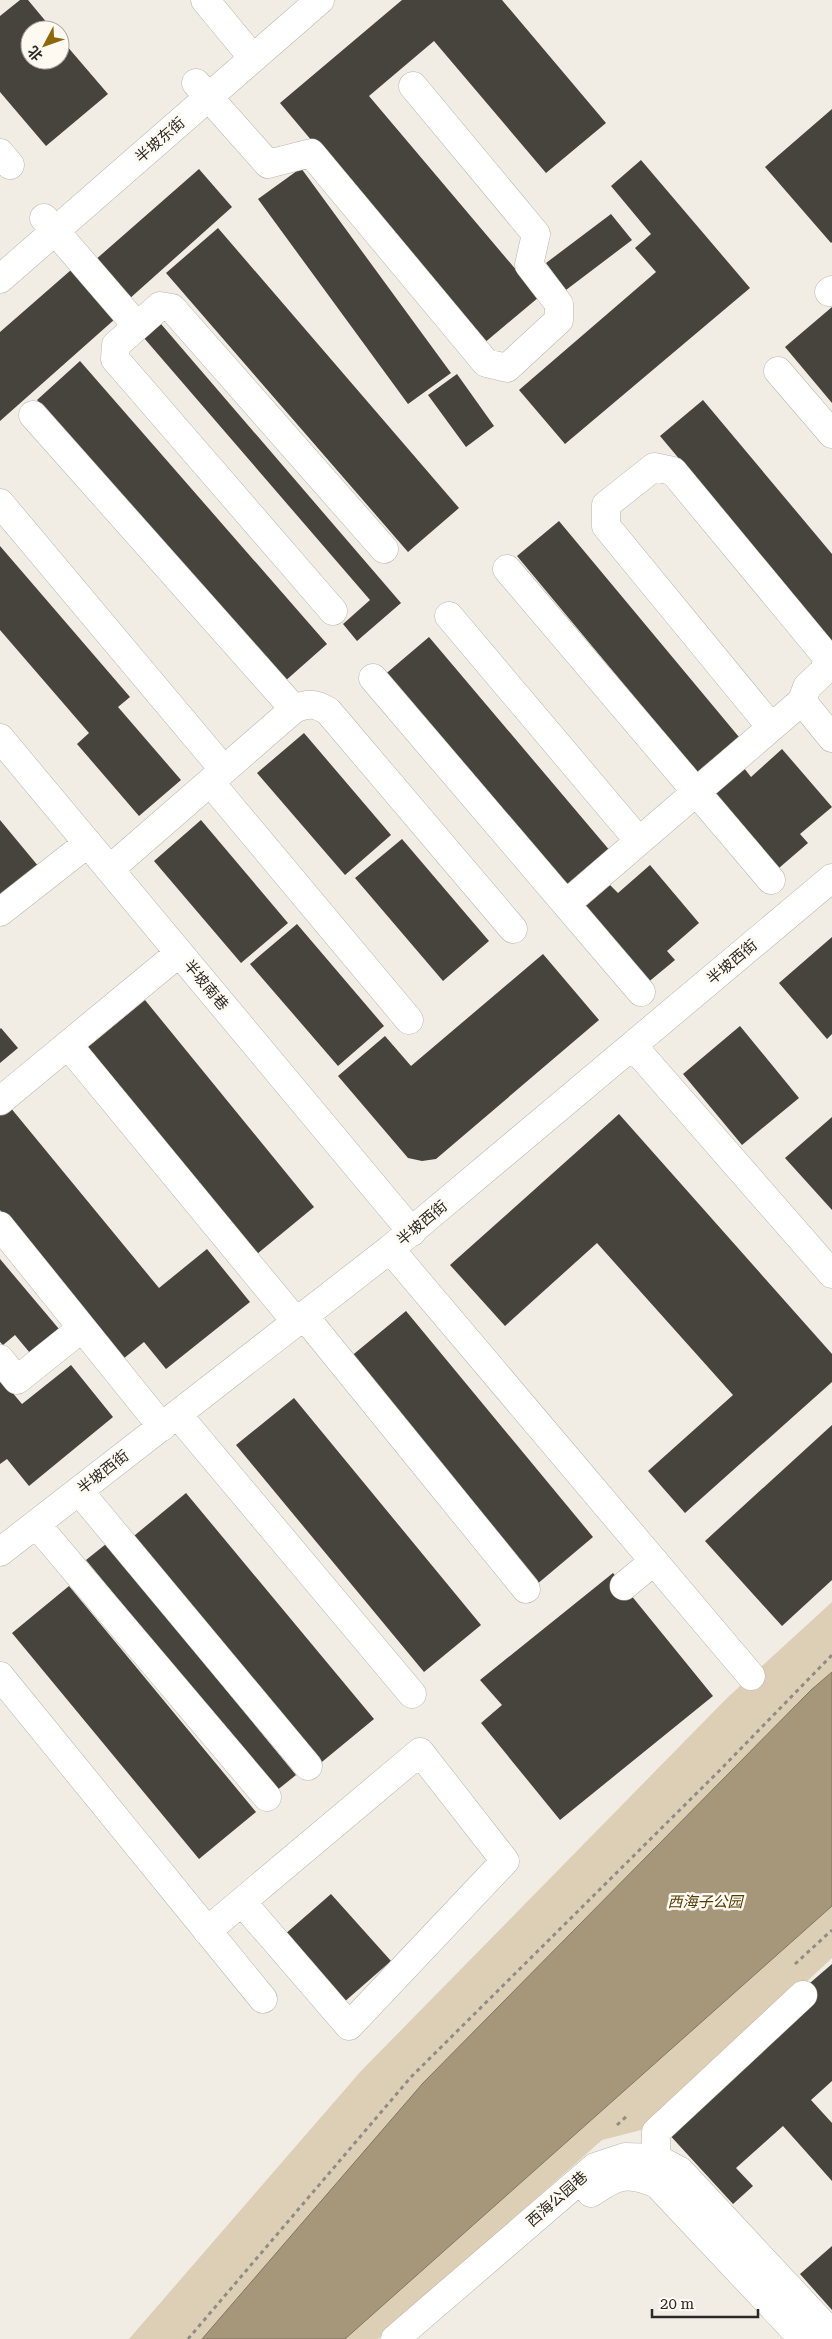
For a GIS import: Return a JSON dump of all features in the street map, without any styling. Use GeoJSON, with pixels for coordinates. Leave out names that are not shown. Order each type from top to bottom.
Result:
{"type":"FeatureCollection","features":[{"type":"Feature","properties":{"kind":"street"},"geometry":{"type":"LineString","coordinates":[[205,0],[247,51],[291,0]]}},
{"type":"Feature","properties":{"kind":"street","name":"半坡东街"},"geometry":{"type":"LineString","coordinates":[[0,279],[49,224],[247,51],[320,0]]}},
{"type":"Feature","properties":{"kind":"street"},"geometry":{"type":"LineString","coordinates":[[203,90],[268,164],[311,153],[486,363],[507,368],[559,320],[559,304],[529,265],[536,234],[413,86]]}},
{"type":"Feature","properties":{"kind":"street"},"geometry":{"type":"LineString","coordinates":[[0,254],[49,224],[138,326]]}},
{"type":"Feature","properties":{"kind":"street"},"geometry":{"type":"LineString","coordinates":[[333,611],[115,359],[116,345],[160,306],[172,308],[384,548]]}},
{"type":"Feature","properties":{"kind":"street"},"geometry":{"type":"LineString","coordinates":[[778,371],[832,434]]}},
{"type":"Feature","properties":{"kind":"street"},"geometry":{"type":"LineString","coordinates":[[33,415],[294,709]]}},
{"type":"Feature","properties":{"kind":"street"},"geometry":{"type":"LineString","coordinates":[[566,904],[802,701],[807,687],[825,670],[827,657],[673,471],[654,467],[606,505],[606,526],[771,727]]}},
{"type":"Feature","properties":{"kind":"street"},"geometry":{"type":"LineString","coordinates":[[0,503],[409,1020]]}},
{"type":"Feature","properties":{"kind":"street"},"geometry":{"type":"LineString","coordinates":[[507,569],[770,880]]}},
{"type":"Feature","properties":{"kind":"street"},"geometry":{"type":"LineString","coordinates":[[449,616],[639,841]]}},
{"type":"Feature","properties":{"kind":"street"},"geometry":{"type":"LineString","coordinates":[[374,678],[641,992]]}},
{"type":"Feature","properties":{"kind":"street"},"geometry":{"type":"LineString","coordinates":[[802,701],[832,738]]}},
{"type":"Feature","properties":{"kind":"street"},"geometry":{"type":"LineString","coordinates":[[110,869],[294,709],[306,704],[316,704],[328,711],[513,929]]}},
{"type":"Feature","properties":{"kind":"street","name":"半坡南巷"},"geometry":{"type":"LineString","coordinates":[[0,738],[412,1232]]}},
{"type":"Feature","properties":{"kind":"street"},"geometry":{"type":"LineString","coordinates":[[0,912],[88,844]]}},
{"type":"Feature","properties":{"kind":"street","name":"半坡西街"},"geometry":{"type":"LineString","coordinates":[[2,1547],[79,1491],[412,1232],[832,878]]}},
{"type":"Feature","properties":{"kind":"street"},"geometry":{"type":"LineString","coordinates":[[0,1101],[180,953]]}},
{"type":"Feature","properties":{"kind":"street"},"geometry":{"type":"LineString","coordinates":[[68,1045],[526,1589]]}},
{"type":"Feature","properties":{"kind":"street"},"geometry":{"type":"LineString","coordinates":[[634,1046],[832,1274]]}},
{"type":"Feature","properties":{"kind":"street"},"geometry":{"type":"LineString","coordinates":[[0,1226],[82,1328],[170,1421],[412,1694]]}},
{"type":"Feature","properties":{"kind":"street"},"geometry":{"type":"LineString","coordinates":[[390,1249],[751,1676]]}},
{"type":"Feature","properties":{"kind":"street"},"geometry":{"type":"LineString","coordinates":[[0,1359],[17,1380],[82,1328]]}},
{"type":"Feature","properties":{"kind":"street"},"geometry":{"type":"LineString","coordinates":[[79,1491],[308,1766]]}},
{"type":"Feature","properties":{"kind":"street"},"geometry":{"type":"LineString","coordinates":[[36,1524],[267,1797]]}},
{"type":"Feature","properties":{"kind":"street"},"geometry":{"type":"LineString","coordinates":[[624,1586],[654,1561]]}},
{"type":"Feature","properties":{"kind":"street"},"geometry":{"type":"LineString","coordinates":[[0,1676],[263,1999]]}},
{"type":"Feature","properties":{"kind":"street"},"geometry":{"type":"LineString","coordinates":[[207,1931],[420,1752],[505,1861],[349,2026],[242,1902]]}},
{"type":"Feature","properties":{"kind":"street"},"geometry":{"type":"LineString","coordinates":[[656,2158],[656,2132],[803,1995]]}},
{"type":"Feature","properties":{"kind":"street","name":"西海公园巷"},"geometry":{"type":"LineString","coordinates":[[395,2339],[595,2166],[624,2157],[656,2158],[680,2171],[832,2334]]}},
{"type":"Feature","properties":{"kind":"street","name":"西海公园巷"},"geometry":{"type":"LineString","coordinates":[[420,2339],[576,2204],[609,2180],[636,2175],[657,2184],[803,2339]]}},
{"type":"Feature","properties":{"kind":"path"},"geometry":{"type":"LineString","coordinates":[[188,2339],[411,2077],[720,1770],[832,1655]]}},
{"type":"Feature","properties":{"kind":"green space","name":"西海子公园"},"geometry":{"type":"Polygon","coordinates":[[[832,1602],[832,1958],[649,2128],[602,2140],[378,2339],[129,2339],[361,2071],[727,1698],[832,1602]]]}},
{"type":"Feature","properties":{"kind":"shaded area","name":"西海子公园"},"geometry":{"type":"Polygon","coordinates":[[[832,1672],[832,1906],[345,2339],[202,2339],[423,2083],[811,1690],[832,1672]]]}},
{"type":"Feature","properties":{"kind":"building"},"geometry":{"type":"Polygon","coordinates":[[[20,0],[28,0],[45,20],[20,20],[20,70],[70,70],[70,50],[108,94],[46,146],[0,92],[0,16],[20,0]]]}},
{"type":"Feature","properties":{"kind":"building"},"geometry":{"type":"Polygon","coordinates":[[[402,0],[502,0],[606,123],[546,173],[434,41],[369,96],[539,297],[483,344],[280,103],[402,0]]]}},
{"type":"Feature","properties":{"kind":"building"},"geometry":{"type":"Polygon","coordinates":[[[832,109],[832,242],[831,243],[765,167],[832,109]]]}},
{"type":"Feature","properties":{"kind":"building"},"geometry":{"type":"Polygon","coordinates":[[[641,160],[750,288],[565,444],[519,390],[656,272],[635,248],[651,234],[611,186],[641,160]]]}},
{"type":"Feature","properties":{"kind":"building"},"geometry":{"type":"Polygon","coordinates":[[[301,168],[451,373],[408,404],[258,199],[301,168]]]}},
{"type":"Feature","properties":{"kind":"building"},"geometry":{"type":"Polygon","coordinates":[[[199,169],[232,207],[128,300],[94,261],[199,169]]]}},
{"type":"Feature","properties":{"kind":"building"},"geometry":{"type":"Polygon","coordinates":[[[611,214],[632,240],[566,290],[546,263],[611,214]]]}},
{"type":"Feature","properties":{"kind":"building"},"geometry":{"type":"Polygon","coordinates":[[[218,228],[459,508],[408,552],[166,273],[218,228]]]}},
{"type":"Feature","properties":{"kind":"building"},"geometry":{"type":"Polygon","coordinates":[[[71,270],[115,319],[0,421],[0,332],[71,270]]]}},
{"type":"Feature","properties":{"kind":"building"},"geometry":{"type":"Polygon","coordinates":[[[832,307],[832,403],[785,347],[832,307]]]}},
{"type":"Feature","properties":{"kind":"building"},"geometry":{"type":"Polygon","coordinates":[[[161,324],[401,603],[357,641],[343,624],[370,600],[144,338],[161,324]]]}},
{"type":"Feature","properties":{"kind":"building"},"geometry":{"type":"Polygon","coordinates":[[[80,361],[327,644],[284,682],[37,400],[80,361]]]}},
{"type":"Feature","properties":{"kind":"building"},"geometry":{"type":"Polygon","coordinates":[[[457,374],[494,426],[466,447],[428,395],[457,374]]]}},
{"type":"Feature","properties":{"kind":"building"},"geometry":{"type":"Polygon","coordinates":[[[703,400],[832,554],[832,641],[660,436],[703,400]]]}},
{"type":"Feature","properties":{"kind":"building"},"geometry":{"type":"Polygon","coordinates":[[[559,521],[739,737],[697,772],[517,556],[559,521]]]}},
{"type":"Feature","properties":{"kind":"building"},"geometry":{"type":"Polygon","coordinates":[[[0,546],[130,697],[118,707],[181,780],[139,816],[77,744],[89,733],[0,630],[0,546]]]}},
{"type":"Feature","properties":{"kind":"building"},"geometry":{"type":"Polygon","coordinates":[[[429,637],[611,852],[564,892],[382,677],[429,637]]]}},
{"type":"Feature","properties":{"kind":"building"},"geometry":{"type":"Polygon","coordinates":[[[304,733],[391,835],[345,875],[257,773],[304,733]]]}},
{"type":"Feature","properties":{"kind":"building"},"geometry":{"type":"Polygon","coordinates":[[[782,749],[832,807],[800,834],[808,843],[779,868],[715,793],[744,768],[751,777],[782,749]]]}},
{"type":"Feature","properties":{"kind":"building"},"geometry":{"type":"Polygon","coordinates":[[[0,820],[39,867],[0,898],[0,820]]]}},
{"type":"Feature","properties":{"kind":"building"},"geometry":{"type":"Polygon","coordinates":[[[201,820],[288,923],[241,963],[154,861],[201,820]]]}},
{"type":"Feature","properties":{"kind":"building"},"geometry":{"type":"Polygon","coordinates":[[[402,839],[489,941],[443,981],[355,878],[402,839]]]}},
{"type":"Feature","properties":{"kind":"building"},"geometry":{"type":"Polygon","coordinates":[[[650,865],[699,923],[667,951],[675,960],[646,984],[582,909],[610,885],[618,893],[650,865]]]}},
{"type":"Feature","properties":{"kind":"building"},"geometry":{"type":"Polygon","coordinates":[[[297,924],[384,1026],[338,1066],[250,964],[297,924]]]}},
{"type":"Feature","properties":{"kind":"building"},"geometry":{"type":"Polygon","coordinates":[[[832,937],[832,1034],[827,1039],[779,983],[832,937]]]}},
{"type":"Feature","properties":{"kind":"building"},"geometry":{"type":"Polygon","coordinates":[[[543,954],[599,1020],[436,1159],[422,1161],[408,1158],[338,1076],[385,1036],[411,1066],[543,954]]]}},
{"type":"Feature","properties":{"kind":"building"},"geometry":{"type":"Polygon","coordinates":[[[145,1000],[314,1207],[257,1254],[88,1047],[145,1000]]]}},
{"type":"Feature","properties":{"kind":"building"},"geometry":{"type":"Polygon","coordinates":[[[740,1026],[799,1098],[742,1145],[683,1074],[740,1026]]]}},
{"type":"Feature","properties":{"kind":"building"},"geometry":{"type":"Polygon","coordinates":[[[0,1029],[18,1048],[0,1063],[0,1029]]]}},
{"type":"Feature","properties":{"kind":"building"},"geometry":{"type":"Polygon","coordinates":[[[10,1107],[159,1288],[207,1249],[250,1302],[166,1369],[144,1342],[123,1359],[0,1210],[0,1115],[10,1107]]]}},
{"type":"Feature","properties":{"kind":"building"},"geometry":{"type":"Polygon","coordinates":[[[619,1114],[832,1354],[832,1382],[685,1513],[648,1471],[733,1395],[597,1243],[505,1326],[450,1265],[619,1114]]]}},
{"type":"Feature","properties":{"kind":"building"},"geometry":{"type":"Polygon","coordinates":[[[832,1117],[832,1210],[785,1158],[832,1117]]]}},
{"type":"Feature","properties":{"kind":"building"},"geometry":{"type":"Polygon","coordinates":[[[0,1259],[59,1329],[30,1353],[15,1335],[3,1345],[0,1342],[0,1259]]]}},
{"type":"Feature","properties":{"kind":"building"},"geometry":{"type":"Polygon","coordinates":[[[406,1311],[593,1537],[536,1585],[349,1358],[406,1311]]]}},
{"type":"Feature","properties":{"kind":"building"},"geometry":{"type":"Polygon","coordinates":[[[71,1365],[113,1417],[29,1486],[7,1459],[0,1464],[0,1378],[22,1404],[71,1365]]]}},
{"type":"Feature","properties":{"kind":"building"},"geometry":{"type":"Polygon","coordinates":[[[294,1398],[481,1625],[424,1672],[236,1445],[294,1398]]]}},
{"type":"Feature","properties":{"kind":"building"},"geometry":{"type":"Polygon","coordinates":[[[832,1425],[832,1580],[782,1626],[705,1541],[832,1425]]]}},
{"type":"Feature","properties":{"kind":"building"},"geometry":{"type":"Polygon","coordinates":[[[186,1493],[374,1719],[317,1766],[129,1540],[186,1493]]]}},
{"type":"Feature","properties":{"kind":"building"},"geometry":{"type":"Polygon","coordinates":[[[106,1544],[296,1775],[276,1791],[86,1560],[106,1544]]]}},
{"type":"Feature","properties":{"kind":"building"},"geometry":{"type":"Polygon","coordinates":[[[613,1573],[713,1696],[560,1820],[481,1723],[502,1705],[480,1680],[613,1573]]]}},
{"type":"Feature","properties":{"kind":"building"},"geometry":{"type":"Polygon","coordinates":[[[69,1586],[256,1812],[199,1859],[12,1633],[69,1586]]]}},
{"type":"Feature","properties":{"kind":"building"},"geometry":{"type":"Polygon","coordinates":[[[331,1894],[391,1961],[343,2003],[284,1935],[331,1894]]]}},
{"type":"Feature","properties":{"kind":"building"},"geometry":{"type":"Polygon","coordinates":[[[832,1964],[832,2081],[811,2100],[832,2123],[832,2181],[783,2126],[736,2168],[753,2186],[733,2204],[666,2131],[803,1989],[832,1964]]]}},
{"type":"Feature","properties":{"kind":"building"},"geometry":{"type":"Polygon","coordinates":[[[832,2246],[832,2310],[800,2274],[832,2246]]]}}]}
